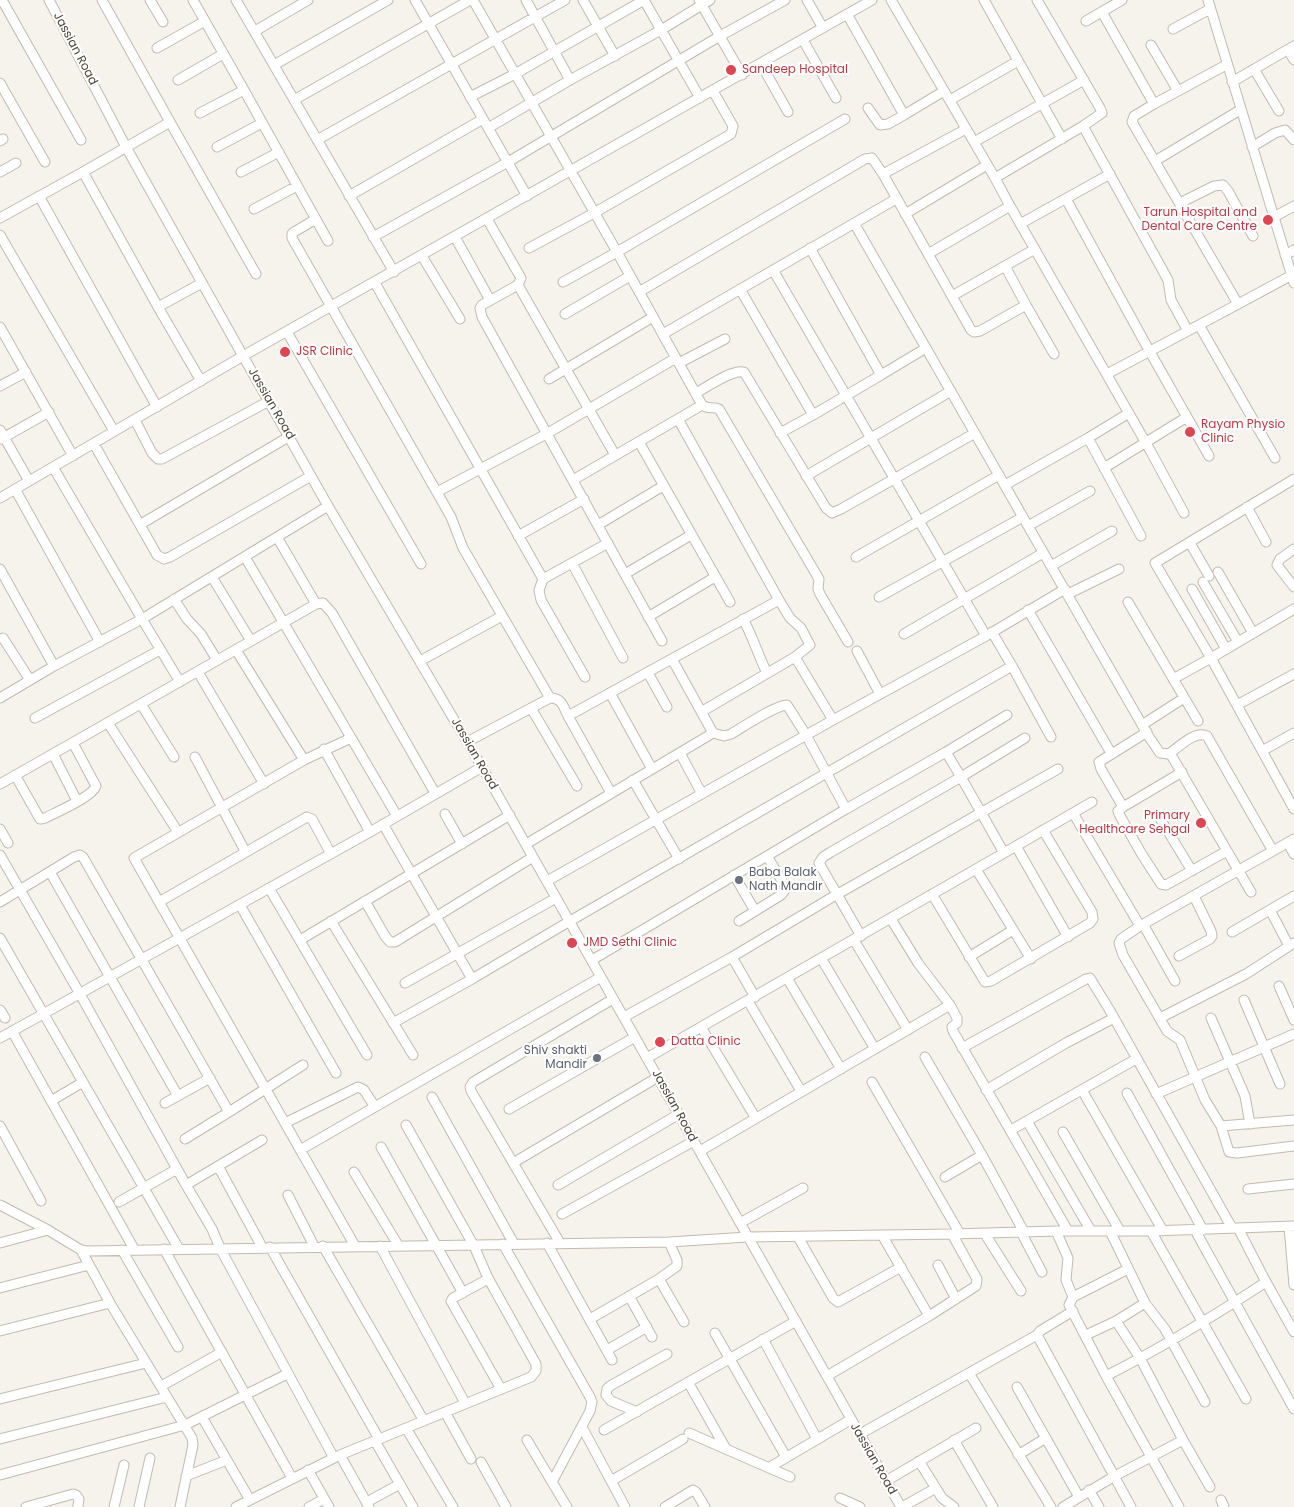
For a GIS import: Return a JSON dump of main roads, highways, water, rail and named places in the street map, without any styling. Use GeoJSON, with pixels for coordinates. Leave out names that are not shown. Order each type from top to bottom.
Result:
{"type":"FeatureCollection","features":[{"type":"Feature","properties":{"kind":"place","name":"Sandeep Hospital"},"geometry":{"type":"Point","coordinates":[731,70]}},
{"type":"Feature","properties":{"kind":"place","name":"Tarun Hospital and Dental Care Centre"},"geometry":{"type":"Point","coordinates":[1268,220]}},
{"type":"Feature","properties":{"kind":"place","name":"JSR Clinic"},"geometry":{"type":"Point","coordinates":[285,352]}},
{"type":"Feature","properties":{"kind":"place","name":"Rayam Physio Clinic"},"geometry":{"type":"Point","coordinates":[1190,432]}},
{"type":"Feature","properties":{"kind":"place","name":"Primary Healthcare Sehgal"},"geometry":{"type":"Point","coordinates":[1201,823]}},
{"type":"Feature","properties":{"kind":"place","name":"Baba Balak Nath Mandir"},"geometry":{"type":"Point","coordinates":[739,880]}},
{"type":"Feature","properties":{"kind":"place","name":"JMD Sethi Clinic"},"geometry":{"type":"Point","coordinates":[572,943]}},
{"type":"Feature","properties":{"kind":"place","name":"Datta Clinic"},"geometry":{"type":"Point","coordinates":[660,1042]}},
{"type":"Feature","properties":{"kind":"place","name":"Shiv shakti Mandir"},"geometry":{"type":"Point","coordinates":[597,1058]}}]}
